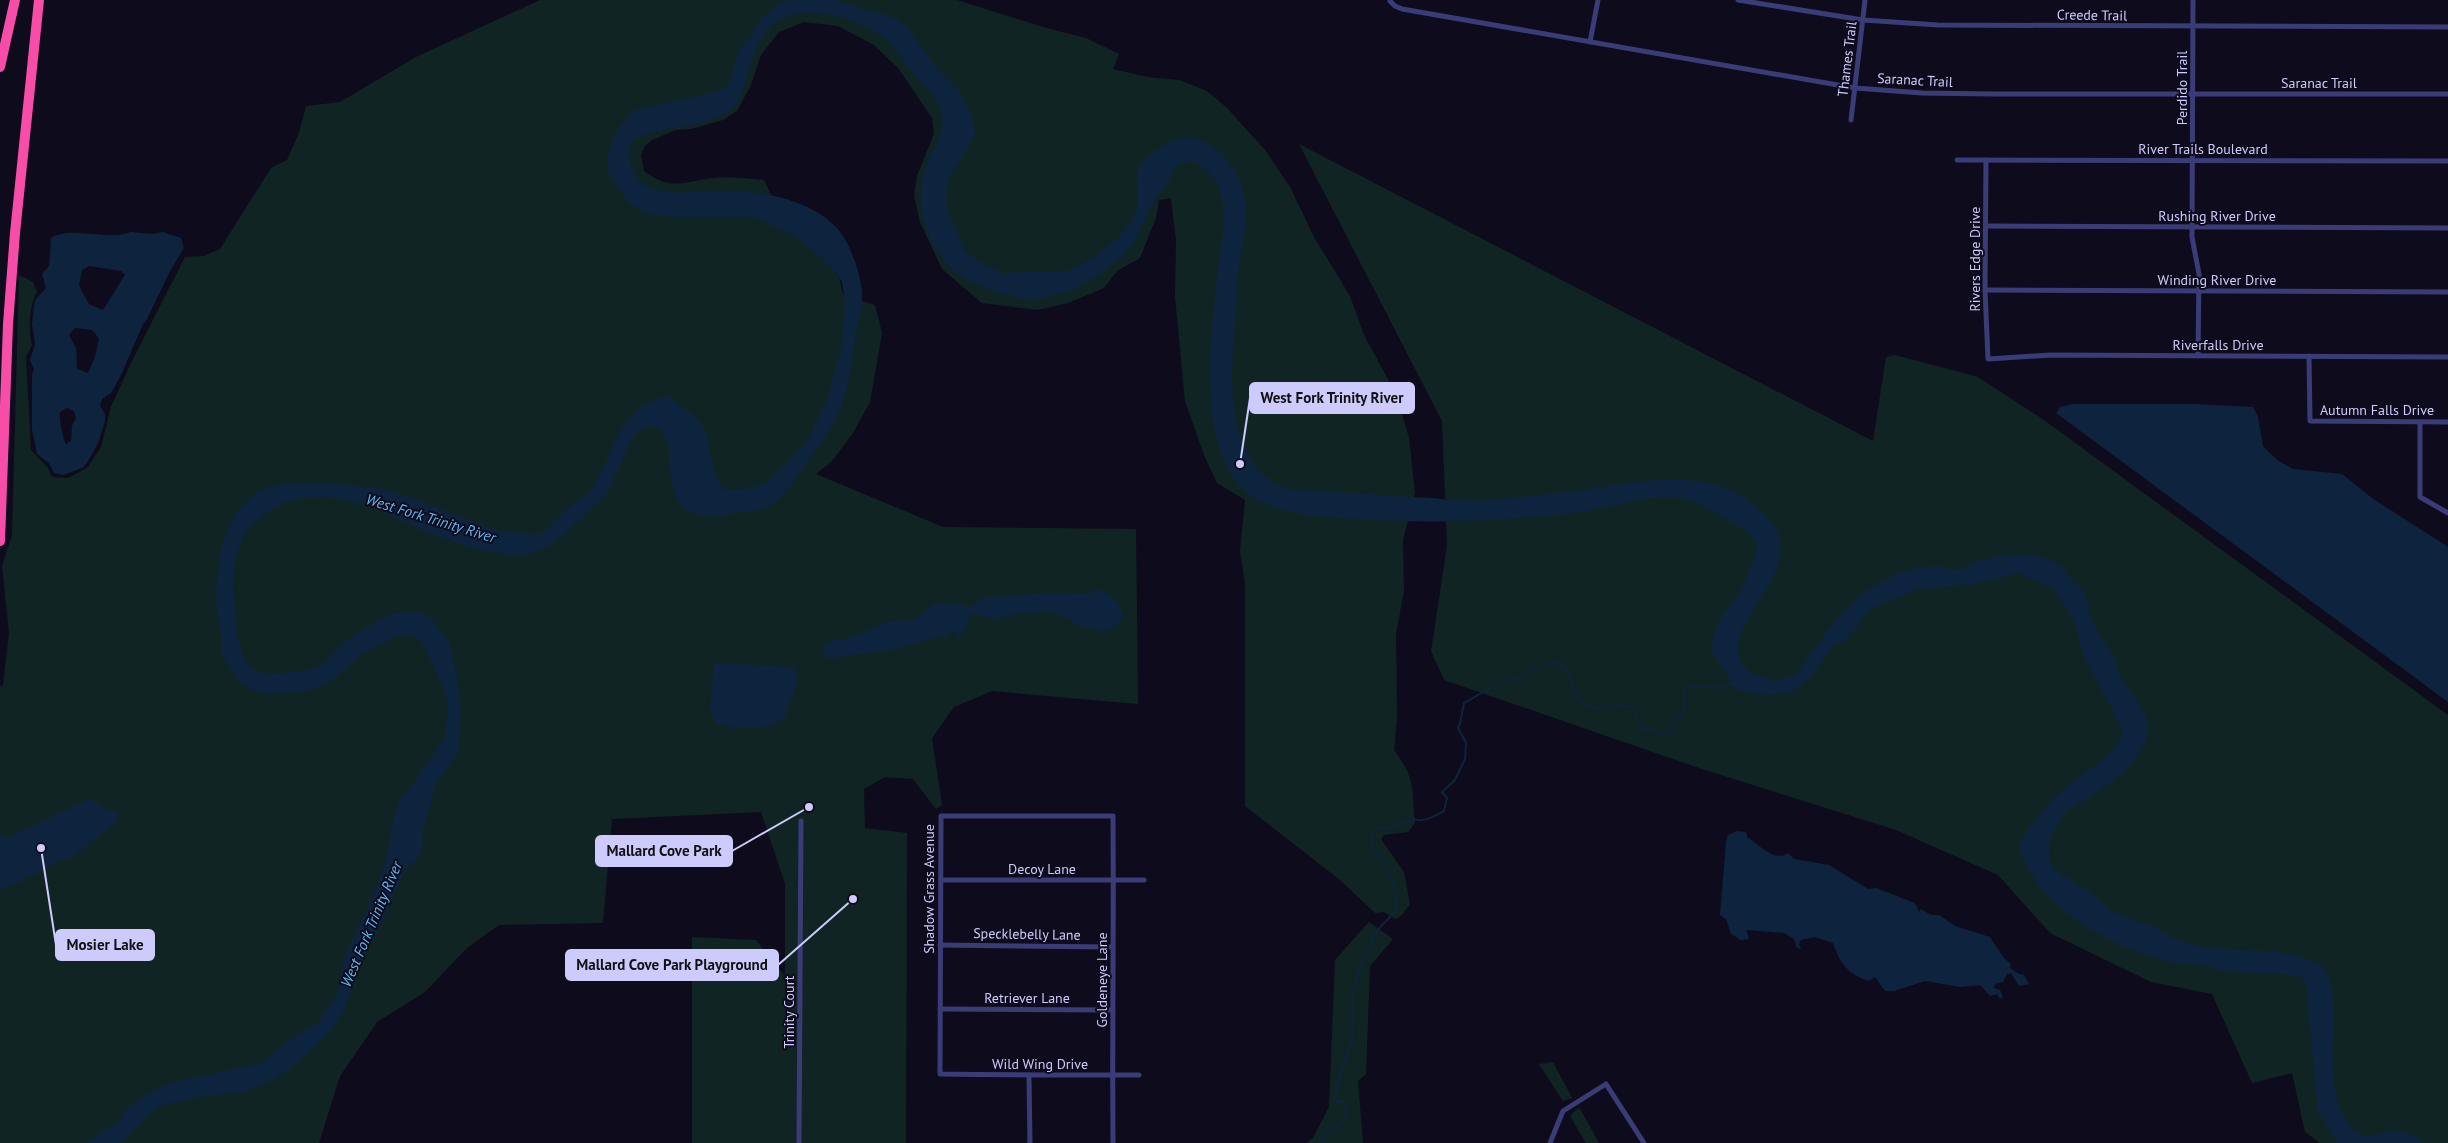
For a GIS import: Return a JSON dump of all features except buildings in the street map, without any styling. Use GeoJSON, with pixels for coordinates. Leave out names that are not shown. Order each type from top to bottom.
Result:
{"type":"FeatureCollection","features":[{"type":"Feature","properties":{"kind":"highway"},"geometry":{"type":"LineString","coordinates":[[0,67],[15,0]]}},
{"type":"Feature","properties":{"kind":"highway"},"geometry":{"type":"LineString","coordinates":[[0,541],[8,324],[28,97],[39,0]]}},
{"type":"Feature","properties":{"kind":"street"},"geometry":{"type":"LineString","coordinates":[[1590,42],[1598,0]]}},
{"type":"Feature","properties":{"kind":"street","name":"Creede Trail"},"geometry":{"type":"LineString","coordinates":[[1738,0],[1863,20],[1938,25],[2448,27]]}},
{"type":"Feature","properties":{"kind":"street","name":"Thames Trail"},"geometry":{"type":"LineString","coordinates":[[1851,120],[1866,0]]}},
{"type":"Feature","properties":{"kind":"street","name":"Perdido Trail"},"geometry":{"type":"LineString","coordinates":[[2193,0],[2192,227],[2199,291],[2198,356]]}},
{"type":"Feature","properties":{"kind":"street","name":"Saranac Trail"},"geometry":{"type":"LineString","coordinates":[[1390,1],[1402,9],[1855,88],[1922,93],[2448,94]]}},
{"type":"Feature","properties":{"kind":"street","name":"River Trails Boulevard"},"geometry":{"type":"LineString","coordinates":[[1958,160],[2448,162]]}},
{"type":"Feature","properties":{"kind":"street","name":"Rivers Edge Drive"},"geometry":{"type":"LineString","coordinates":[[1986,160],[1987,226],[1985,290],[1988,358]]}},
{"type":"Feature","properties":{"kind":"street","name":"Rushing River Drive"},"geometry":{"type":"LineString","coordinates":[[1987,226],[2448,228]]}},
{"type":"Feature","properties":{"kind":"street","name":"Winding River Drive"},"geometry":{"type":"LineString","coordinates":[[1985,290],[2448,292]]}},
{"type":"Feature","properties":{"kind":"street","name":"Riverfalls Drive"},"geometry":{"type":"LineString","coordinates":[[1988,358],[2051,356],[2448,357]]}},
{"type":"Feature","properties":{"kind":"street","name":"Autumn Falls Drive"},"geometry":{"type":"LineString","coordinates":[[2309,356],[2310,421],[2448,422]]}},
{"type":"Feature","properties":{"kind":"street"},"geometry":{"type":"LineString","coordinates":[[2420,422],[2420,497],[2448,513]]}},
{"type":"Feature","properties":{"kind":"street","name":"Shadow Grass Avenue"},"geometry":{"type":"LineString","coordinates":[[940,1074],[941,816],[1113,816]]}},
{"type":"Feature","properties":{"kind":"street","name":"Goldeneye Lane"},"geometry":{"type":"LineString","coordinates":[[1113,816],[1113,1143]]}},
{"type":"Feature","properties":{"kind":"street","name":"Trinity Court"},"geometry":{"type":"LineString","coordinates":[[799,1143],[801,821]]}},
{"type":"Feature","properties":{"kind":"street","name":"Decoy Lane"},"geometry":{"type":"LineString","coordinates":[[940,880],[1144,880]]}},
{"type":"Feature","properties":{"kind":"street","name":"Specklebelly Lane"},"geometry":{"type":"LineString","coordinates":[[940,945],[1113,947]]}},
{"type":"Feature","properties":{"kind":"street","name":"Retriever Lane"},"geometry":{"type":"LineString","coordinates":[[940,1009],[1113,1010]]}},
{"type":"Feature","properties":{"kind":"street","name":"Wild Wing Drive"},"geometry":{"type":"LineString","coordinates":[[940,1074],[1139,1075]]}},
{"type":"Feature","properties":{"kind":"street"},"geometry":{"type":"LineString","coordinates":[[1030,1075],[1030,1143]]}},
{"type":"Feature","properties":{"kind":"street"},"geometry":{"type":"LineString","coordinates":[[1550,1143],[1562,1111],[1606,1084],[1644,1143]]}},
{"type":"Feature","properties":{"kind":"green space"},"geometry":{"type":"Polygon","coordinates":[[[540,0],[957,0],[1046,28],[1086,38],[1119,54],[1113,69],[1147,77],[1179,80],[1207,91],[1226,107],[1265,150],[1290,187],[1314,237],[1350,296],[1364,335],[1396,394],[1409,438],[1415,493],[1403,540],[1404,591],[1396,634],[1397,719],[1394,750],[1410,777],[1415,823],[1408,832],[1384,835],[1381,839],[1404,872],[1410,904],[1402,915],[1396,919],[1384,912],[1375,913],[1340,880],[1245,806],[1245,583],[1240,551],[1245,500],[1217,483],[1204,455],[1185,401],[1175,297],[1176,241],[1171,198],[1159,200],[1156,218],[1140,258],[1117,271],[1104,288],[1068,303],[1037,310],[982,303],[942,269],[920,222],[914,196],[917,176],[934,134],[932,118],[898,68],[874,45],[838,26],[804,22],[779,32],[761,55],[751,85],[737,111],[723,120],[691,129],[676,130],[652,140],[645,146],[641,155],[644,171],[662,181],[670,183],[678,184],[720,177],[764,180],[779,211],[836,264],[843,295],[875,305],[882,333],[870,402],[853,433],[832,461],[816,474],[943,527],[1136,529],[1138,704],[992,691],[954,707],[932,738],[942,805],[936,809],[913,779],[885,777],[864,789],[865,828],[907,833],[906,1143],[692,1143],[692,937],[756,940],[785,976],[785,884],[761,812],[612,819],[603,923],[499,925],[467,948],[425,992],[377,1022],[340,1076],[319,1143],[0,1143],[0,686],[3,685],[9,633],[2,566],[12,535],[19,275],[33,282],[37,292],[32,304],[30,318],[32,345],[26,357],[31,450],[48,468],[52,477],[68,478],[87,468],[101,447],[111,407],[131,363],[185,257],[204,256],[220,249],[271,168],[287,160],[299,133],[306,106],[340,102],[416,57],[540,0]]]}},
{"type":"Feature","properties":{"kind":"green space"},"geometry":{"type":"Polygon","coordinates":[[[1299,144],[1873,441],[1886,357],[1895,355],[1978,377],[2041,418],[2448,715],[2448,1143],[2320,1143],[2305,1132],[2292,1073],[2252,1083],[2212,994],[2151,982],[2050,933],[1998,875],[1896,830],[1702,769],[1444,680],[1431,651],[1447,546],[1442,421],[1299,144]]]}},
{"type":"Feature","properties":{"kind":"green space"},"geometry":{"type":"Polygon","coordinates":[[[1369,922],[1393,939],[1370,966],[1366,1074],[1358,1081],[1363,1143],[1306,1143],[1313,1138],[1329,1107],[1335,960],[1369,922]]]}},
{"type":"Feature","properties":{"kind":"green space"},"geometry":{"type":"Polygon","coordinates":[[[1553,1062],[1572,1098],[1563,1101],[1539,1064],[1553,1062]]]}},
{"type":"Feature","properties":{"kind":"green space"},"geometry":{"type":"Polygon","coordinates":[[[1579,1107],[1599,1143],[1586,1143],[1570,1116],[1579,1107]]]}},
{"type":"Feature","properties":{"kind":"water"},"geometry":{"type":"Polygon","coordinates":[[[791,0],[835,0],[895,18],[907,27],[938,70],[959,91],[973,119],[975,136],[947,182],[946,202],[949,215],[965,251],[985,266],[1002,273],[1067,271],[1087,261],[1109,246],[1119,237],[1134,217],[1138,203],[1138,169],[1157,150],[1172,141],[1186,138],[1200,140],[1213,147],[1225,157],[1241,184],[1246,209],[1238,271],[1233,342],[1232,390],[1235,414],[1240,436],[1249,457],[1263,474],[1283,488],[1476,501],[1560,493],[1660,480],[1690,480],[1729,489],[1745,498],[1764,513],[1776,530],[1781,546],[1778,563],[1772,579],[1752,611],[1738,643],[1738,654],[1741,663],[1748,670],[1767,679],[1788,678],[1797,674],[1839,617],[1855,601],[1891,577],[1913,569],[1938,566],[1957,570],[1982,560],[2023,554],[2043,557],[2062,567],[2070,578],[2085,592],[2093,624],[2110,649],[2120,676],[2142,707],[2148,723],[2148,732],[2140,751],[2128,768],[2103,788],[2064,814],[2055,827],[2050,844],[2050,860],[2053,867],[2059,873],[2090,892],[2108,909],[2189,944],[2220,949],[2277,952],[2295,955],[2310,960],[2322,967],[2330,980],[2333,998],[2333,1069],[2336,1093],[2342,1114],[2355,1131],[2361,1134],[2367,1136],[2392,1131],[2405,1132],[2424,1143],[2338,1143],[2318,1112],[2306,983],[2302,977],[2219,969],[2167,961],[2141,953],[2106,938],[2072,917],[2057,904],[2032,875],[2021,853],[2020,848],[2023,837],[2039,815],[2057,796],[2114,748],[2120,740],[2123,731],[2083,654],[2075,623],[2053,588],[2018,573],[1974,584],[1919,589],[1887,601],[1869,611],[1846,640],[1834,645],[1811,677],[1789,693],[1762,695],[1741,691],[1730,685],[1723,688],[1731,680],[1711,650],[1713,638],[1722,617],[1741,591],[1758,547],[1751,536],[1738,526],[1706,508],[1687,500],[1668,497],[1656,498],[1592,510],[1551,515],[1440,521],[1384,521],[1322,517],[1289,512],[1268,505],[1243,489],[1226,464],[1216,434],[1211,399],[1210,363],[1215,295],[1223,230],[1223,210],[1218,186],[1209,173],[1191,161],[1176,166],[1151,207],[1131,246],[1112,265],[1086,282],[1058,294],[1032,299],[1013,296],[983,287],[966,279],[952,269],[933,244],[926,228],[921,188],[928,162],[940,137],[942,128],[943,120],[937,101],[911,71],[893,46],[876,32],[844,18],[808,13],[780,19],[763,36],[756,48],[740,98],[731,110],[718,118],[634,139],[629,158],[635,174],[643,184],[652,189],[677,193],[735,191],[766,194],[811,209],[825,217],[841,233],[858,270],[862,291],[862,304],[847,387],[841,408],[829,431],[792,484],[773,504],[759,510],[711,516],[697,514],[681,504],[672,482],[667,442],[660,429],[649,426],[639,431],[632,438],[607,494],[564,535],[540,551],[517,556],[480,550],[425,532],[371,506],[330,497],[302,498],[287,501],[268,511],[244,534],[235,559],[233,586],[237,636],[242,654],[249,666],[261,673],[279,674],[313,669],[324,663],[345,642],[381,618],[390,614],[418,612],[431,618],[449,642],[457,676],[461,709],[458,753],[436,784],[423,829],[422,847],[416,860],[406,868],[382,922],[367,947],[343,1012],[330,1033],[290,1069],[268,1082],[244,1092],[207,1096],[159,1106],[121,1143],[86,1143],[120,1120],[126,1109],[142,1097],[169,1083],[260,1064],[287,1042],[318,1022],[337,994],[345,956],[377,887],[387,857],[394,816],[399,802],[445,738],[448,705],[444,690],[425,647],[417,637],[408,634],[395,637],[362,654],[332,681],[310,690],[279,694],[257,692],[240,683],[221,654],[222,639],[217,610],[216,589],[221,547],[235,514],[257,491],[283,484],[327,483],[374,488],[396,492],[494,530],[539,535],[575,502],[589,492],[627,421],[638,410],[651,402],[668,396],[692,414],[703,427],[716,477],[724,490],[743,490],[767,483],[807,442],[828,397],[842,344],[845,302],[842,282],[837,274],[821,257],[794,236],[755,217],[670,217],[649,214],[629,203],[608,171],[608,153],[618,129],[633,111],[719,91],[728,86],[738,52],[751,36],[761,19],[779,3],[791,0]]]}},
{"type":"Feature","properties":{"kind":"water"},"geometry":{"type":"Polygon","coordinates":[[[131,232],[152,234],[163,232],[181,238],[184,248],[143,324],[121,375],[111,393],[102,399],[100,406],[105,414],[105,421],[98,443],[87,463],[82,468],[63,475],[54,473],[49,463],[37,454],[32,429],[32,375],[34,369],[30,360],[35,344],[32,323],[35,300],[46,288],[42,274],[49,266],[51,238],[60,234],[70,233],[121,235],[131,232]],[[89,266],[82,270],[79,284],[89,304],[103,310],[125,275],[121,271],[89,266]],[[75,328],[69,335],[76,348],[77,369],[88,373],[95,357],[99,338],[92,330],[75,328]],[[67,408],[60,412],[66,444],[71,441],[72,426],[76,418],[74,411],[67,408]]]}},
{"type":"Feature","properties":{"kind":"water"},"geometry":{"type":"Polygon","coordinates":[[[2073,404],[2195,404],[2253,407],[2258,417],[2263,446],[2277,460],[2293,469],[2342,474],[2372,498],[2448,547],[2448,702],[2056,413],[2060,407],[2073,404]]]}},
{"type":"Feature","properties":{"kind":"water"},"geometry":{"type":"Polygon","coordinates":[[[1094,589],[1110,595],[1121,607],[1123,618],[1112,629],[1101,631],[1076,625],[1071,619],[1045,610],[1033,614],[1020,613],[995,619],[974,614],[969,616],[968,626],[958,638],[957,633],[952,631],[946,637],[942,635],[911,646],[908,644],[897,649],[832,658],[826,658],[823,653],[823,646],[838,639],[844,640],[888,622],[913,620],[935,604],[959,603],[970,608],[982,598],[1047,593],[1090,594],[1094,589]]]}},
{"type":"Feature","properties":{"kind":"water"},"geometry":{"type":"Polygon","coordinates":[[[714,663],[794,667],[797,681],[785,718],[768,726],[751,728],[716,724],[710,708],[714,663]]]}},
{"type":"Feature","properties":{"kind":"water"},"geometry":{"type":"Polygon","coordinates":[[[91,798],[101,807],[117,813],[118,820],[71,858],[56,863],[12,886],[0,888],[0,834],[5,839],[91,798]]]}},
{"type":"Feature","properties":{"kind":"water"},"geometry":{"type":"Polygon","coordinates":[[[1737,831],[1746,832],[1747,837],[1772,854],[1777,856],[1788,853],[1794,859],[1829,865],[1868,889],[1876,888],[1915,903],[1919,912],[1921,909],[1931,915],[1939,915],[1955,926],[1990,937],[2004,958],[2011,964],[2010,968],[2024,975],[2029,984],[2019,986],[2011,973],[2007,974],[2003,982],[1995,984],[1994,988],[2000,990],[2003,997],[2000,999],[1997,994],[1990,996],[1980,985],[1960,987],[1925,981],[1894,991],[1885,991],[1875,977],[1869,981],[1855,975],[1845,967],[1833,943],[1815,937],[1801,940],[1799,944],[1801,949],[1797,948],[1794,939],[1784,933],[1746,930],[1749,939],[1741,940],[1731,934],[1726,919],[1720,915],[1726,842],[1728,835],[1737,831]]]}},
{"type":"Feature","properties":{"kind":"waterway"},"geometry":{"type":"LineString","coordinates":[[1321,1143],[1324,1137],[1342,1122],[1345,1117],[1345,1102],[1337,1102],[1335,1100],[1338,1082],[1352,1040],[1353,994],[1358,974],[1372,939],[1381,926],[1397,910],[1391,878],[1371,843],[1371,836],[1376,829],[1397,826],[1413,819],[1425,820],[1444,811],[1447,798],[1442,792],[1455,780],[1465,759],[1466,743],[1458,728],[1464,703],[1499,683],[1521,677],[1544,664],[1556,663],[1565,666],[1576,693],[1581,702],[1586,706],[1598,708],[1626,706],[1633,708],[1641,728],[1656,731],[1662,736],[1672,731],[1674,724],[1684,710],[1685,689],[1694,686],[1725,687]]}},
{"type":"Feature","properties":{"kind":"place","name":"West Fork Trinity River"},"geometry":{"type":"Point","coordinates":[1240,464]}},
{"type":"Feature","properties":{"kind":"place","name":"Mallard Cove Park"},"geometry":{"type":"Point","coordinates":[809,807]}},
{"type":"Feature","properties":{"kind":"place","name":"Mosier Lake"},"geometry":{"type":"Point","coordinates":[41,848]}},
{"type":"Feature","properties":{"kind":"place","name":"Mallard Cove Park Playground"},"geometry":{"type":"Point","coordinates":[853,899]}}]}
